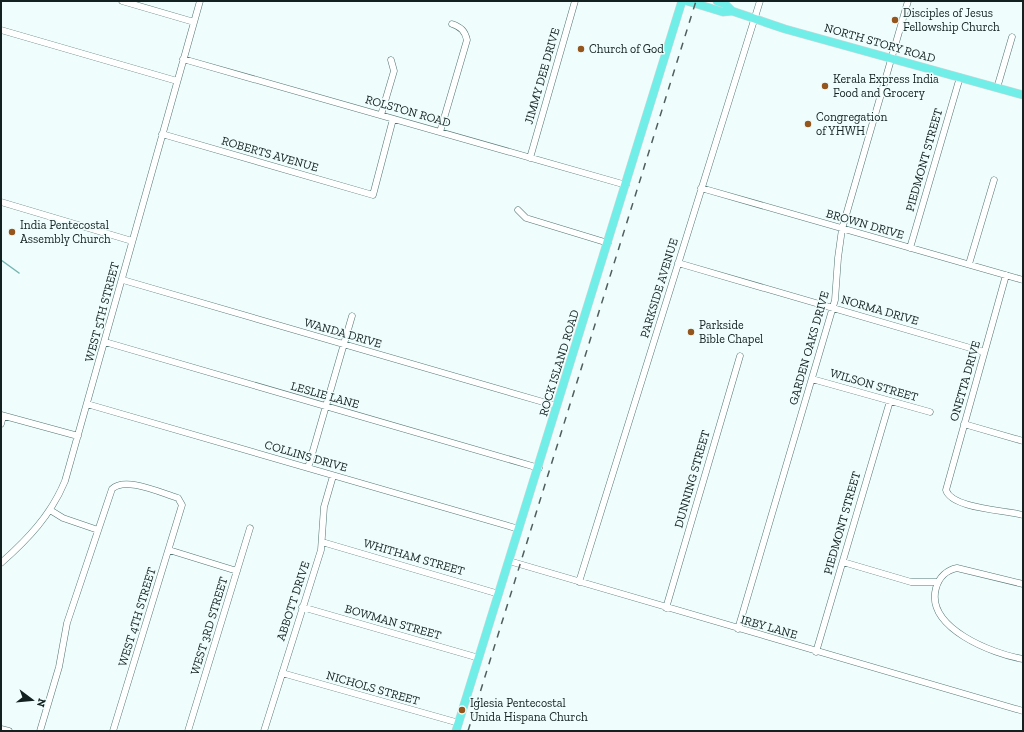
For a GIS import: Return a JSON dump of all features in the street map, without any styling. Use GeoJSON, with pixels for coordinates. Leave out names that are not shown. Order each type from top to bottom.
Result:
{"type":"FeatureCollection","features":[{"type":"Feature","properties":{"kind":"main road","name":"ROCK ISLAND ROAD"},"geometry":{"type":"LineString","coordinates":[[458,727],[682,1]]}},
{"type":"Feature","properties":{"kind":"main road","name":"NORTH STORY ROAD"},"geometry":{"type":"LineString","coordinates":[[687,1],[723,12],[732,11]]}},
{"type":"Feature","properties":{"kind":"main road","name":"NORTH STORY ROAD"},"geometry":{"type":"LineString","coordinates":[[717,1],[725,4],[732,11],[754,19],[1023,95]]}},
{"type":"Feature","properties":{"kind":"street"},"geometry":{"type":"LineString","coordinates":[[122,1],[194,22]]}},
{"type":"Feature","properties":{"kind":"street","name":"WEST 5TH STREET"},"geometry":{"type":"LineString","coordinates":[[1,563],[27,540],[50,510],[65,481],[123,280],[132,241],[200,1]]}},
{"type":"Feature","properties":{"kind":"street","name":"JIMMY DEE DRIVE"},"geometry":{"type":"LineString","coordinates":[[530,158],[575,1]]}},
{"type":"Feature","properties":{"kind":"street","name":"PARKSIDE AVENUE"},"geometry":{"type":"LineString","coordinates":[[579,582],[760,1]]}},
{"type":"Feature","properties":{"kind":"street","name":"GARDEN OAKS DRIVE"},"geometry":{"type":"LineString","coordinates":[[738,629],[833,308],[838,289],[838,258],[842,229],[908,1]]}},
{"type":"Feature","properties":{"kind":"street"},"geometry":{"type":"LineString","coordinates":[[440,132],[467,40],[459,26],[452,24]]}},
{"type":"Feature","properties":{"kind":"street"},"geometry":{"type":"LineString","coordinates":[[1,30],[177,81]]}},
{"type":"Feature","properties":{"kind":"street"},"geometry":{"type":"LineString","coordinates":[[997,88],[1012,37]]}},
{"type":"Feature","properties":{"kind":"street","name":"ROLSTON ROAD"},"geometry":{"type":"LineString","coordinates":[[183,59],[626,184]]}},
{"type":"Feature","properties":{"kind":"street"},"geometry":{"type":"LineString","coordinates":[[381,115],[394,71],[391,60]]}},
{"type":"Feature","properties":{"kind":"street","name":"PIEDMONT STREET"},"geometry":{"type":"LineString","coordinates":[[910,248],[960,77]]}},
{"type":"Feature","properties":{"kind":"street","name":"ROBERTS AVENUE"},"geometry":{"type":"LineString","coordinates":[[162,134],[373,195],[394,119]]}},
{"type":"Feature","properties":{"kind":"street"},"geometry":{"type":"LineString","coordinates":[[969,264],[994,180]]}},
{"type":"Feature","properties":{"kind":"street","name":"BROWN DRIVE"},"geometry":{"type":"LineString","coordinates":[[701,188],[1023,280]]}},
{"type":"Feature","properties":{"kind":"street"},"geometry":{"type":"LineString","coordinates":[[1,202],[132,241]]}},
{"type":"Feature","properties":{"kind":"street"},"geometry":{"type":"LineString","coordinates":[[518,210],[526,218],[608,243]]}},
{"type":"Feature","properties":{"kind":"street","name":"NORMA DRIVE"},"geometry":{"type":"LineString","coordinates":[[678,263],[984,352]]}},
{"type":"Feature","properties":{"kind":"street","name":"ONETTA DRIVE"},"geometry":{"type":"LineString","coordinates":[[1006,275],[946,487],[947,493],[967,505],[976,508],[1023,515]]}},
{"type":"Feature","properties":{"kind":"street","name":"WANDA DRIVE"},"geometry":{"type":"LineString","coordinates":[[123,280],[557,406]]}},
{"type":"Feature","properties":{"kind":"street"},"geometry":{"type":"LineString","coordinates":[[308,468],[352,316]]}},
{"type":"Feature","properties":{"kind":"street","name":"LESLIE LANE"},"geometry":{"type":"LineString","coordinates":[[105,342],[538,468]]}},
{"type":"Feature","properties":{"kind":"street","name":"DUNNING STREET"},"geometry":{"type":"LineString","coordinates":[[666,608],[740,356]]}},
{"type":"Feature","properties":{"kind":"street","name":"WILSON STREET"},"geometry":{"type":"LineString","coordinates":[[812,378],[930,412]]}},
{"type":"Feature","properties":{"kind":"street","name":"PIEDMONT STREET"},"geometry":{"type":"LineString","coordinates":[[816,652],[890,400]]}},
{"type":"Feature","properties":{"kind":"street","name":"COLLINS DRIVE"},"geometry":{"type":"LineString","coordinates":[[88,404],[519,529]]}},
{"type":"Feature","properties":{"kind":"street"},"geometry":{"type":"LineString","coordinates":[[1,424],[2,416],[78,436]]}},
{"type":"Feature","properties":{"kind":"street"},"geometry":{"type":"LineString","coordinates":[[964,424],[1023,441]]}},
{"type":"Feature","properties":{"kind":"street","name":"ABBOTT DRIVE"},"geometry":{"type":"LineString","coordinates":[[264,731],[322,542],[323,511],[333,476]]}},
{"type":"Feature","properties":{"kind":"street","name":"WEST 4TH STREET"},"geometry":{"type":"LineString","coordinates":[[98,530],[112,489],[119,484],[128,483],[178,498],[182,505],[182,510],[170,550],[113,731]]}},
{"type":"Feature","properties":{"kind":"street"},"geometry":{"type":"LineString","coordinates":[[40,731],[59,667],[66,628],[98,530],[63,518],[50,510]]}},
{"type":"Feature","properties":{"kind":"street","name":"WEST 3RD STREET"},"geometry":{"type":"LineString","coordinates":[[188,731],[250,528]]}},
{"type":"Feature","properties":{"kind":"street","name":"WHITHAM STREET"},"geometry":{"type":"LineString","coordinates":[[322,542],[499,594]]}},
{"type":"Feature","properties":{"kind":"street"},"geometry":{"type":"LineString","coordinates":[[170,550],[237,571]]}},
{"type":"Feature","properties":{"kind":"street","name":"IRBY LANE"},"geometry":{"type":"LineString","coordinates":[[508,561],[816,652],[1023,711]]}},
{"type":"Feature","properties":{"kind":"street"},"geometry":{"type":"LineString","coordinates":[[842,562],[911,582],[938,582]]}},
{"type":"Feature","properties":{"kind":"street"},"geometry":{"type":"LineString","coordinates":[[1023,584],[957,568],[950,569],[943,575],[938,582],[935,595],[936,606],[940,616],[949,625],[969,638],[989,648],[1023,659]]}},
{"type":"Feature","properties":{"kind":"street","name":"BOWMAN STREET"},"geometry":{"type":"LineString","coordinates":[[302,608],[479,658]]}},
{"type":"Feature","properties":{"kind":"street","name":"NICHOLS STREET"},"geometry":{"type":"LineString","coordinates":[[282,673],[458,727]]}},
{"type":"Feature","properties":{"kind":"street"},"geometry":{"type":"LineString","coordinates":[[1,729],[9,731]]}},
{"type":"Feature","properties":{"kind":"waterway"},"geometry":{"type":"LineString","coordinates":[[1,260],[19,273]]}},
{"type":"Feature","properties":{"kind":"railway"},"geometry":{"type":"LineString","coordinates":[[468,731],[696,1]]}},
{"type":"Feature","properties":{"kind":"place","name":"Disciples of Jesus Fellowship Church"},"geometry":{"type":"Point","coordinates":[895,20]}},
{"type":"Feature","properties":{"kind":"place","name":"Church of God"},"geometry":{"type":"Point","coordinates":[581,49]}},
{"type":"Feature","properties":{"kind":"place","name":"Kerala Express India Food and Grocery"},"geometry":{"type":"Point","coordinates":[825,86]}},
{"type":"Feature","properties":{"kind":"place","name":"Congregation of YHWH"},"geometry":{"type":"Point","coordinates":[808,124]}},
{"type":"Feature","properties":{"kind":"place","name":"India Pentecostal Assembly Church"},"geometry":{"type":"Point","coordinates":[12,232]}},
{"type":"Feature","properties":{"kind":"place","name":"Parkside Bible Chapel"},"geometry":{"type":"Point","coordinates":[691,332]}},
{"type":"Feature","properties":{"kind":"place","name":"Iglesia Pentecostal Unida Hispana Church"},"geometry":{"type":"Point","coordinates":[462,710]}}]}
